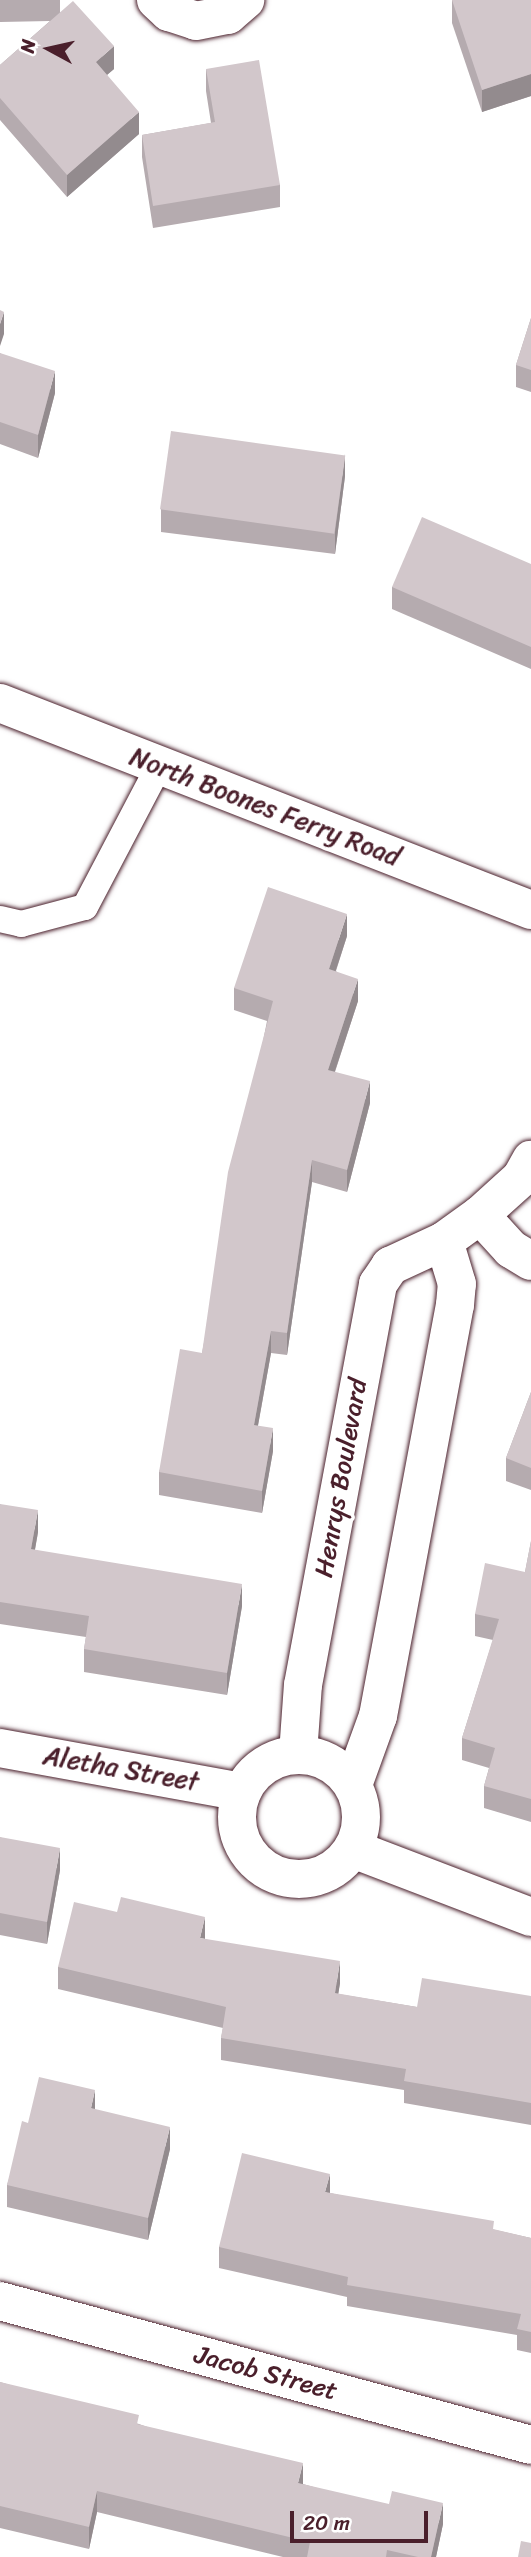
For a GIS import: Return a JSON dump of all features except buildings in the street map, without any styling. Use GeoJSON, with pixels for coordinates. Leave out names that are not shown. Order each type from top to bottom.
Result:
{"type":"FeatureCollection","features":[{"type":"Feature","properties":{"kind":"street"},"geometry":{"type":"LineString","coordinates":[[156,0],[169,12],[197,21],[228,15],[245,0]]}},
{"type":"Feature","properties":{"kind":"street","name":"North Boones Ferry Road"},"geometry":{"type":"LineString","coordinates":[[0,703],[531,910]]}},
{"type":"Feature","properties":{"kind":"street","name":"Henrys Boulevard"},"geometry":{"type":"LineString","coordinates":[[298,1754],[303,1685],[379,1284],[390,1266],[444,1241],[480,1215],[521,1178],[531,1160]]}},
{"type":"Feature","properties":{"kind":"street"},"geometry":{"type":"LineString","coordinates":[[480,1215],[511,1250],[531,1261]]}},
{"type":"Feature","properties":{"kind":"street"},"geometry":{"type":"LineString","coordinates":[[353,1785],[378,1716],[455,1306],[457,1284],[444,1241]]}},
{"type":"Feature","properties":{"kind":"street","name":"Aletha Street"},"geometry":{"type":"LineString","coordinates":[[0,1748],[242,1792]]}},
{"type":"Feature","properties":{"kind":"street"},"geometry":{"type":"LineString","coordinates":[[298,1754],[323,1759],[353,1785],[360,1806],[360,1828],[353,1849],[321,1876],[299,1880],[264,1869],[243,1844],[236,1824],[242,1792],[262,1766],[298,1754]]}},
{"type":"Feature","properties":{"kind":"street"},"geometry":{"type":"LineString","coordinates":[[353,1849],[531,1917]]}},
{"type":"Feature","properties":{"kind":"street","name":"Jacob Street"},"geometry":{"type":"LineString","coordinates":[[0,2301],[531,2445]]}},
{"type":"Feature","properties":{"kind":"lane"},"geometry":{"type":"LineString","coordinates":[[0,919],[21,923],[85,907],[159,766]]}}]}
